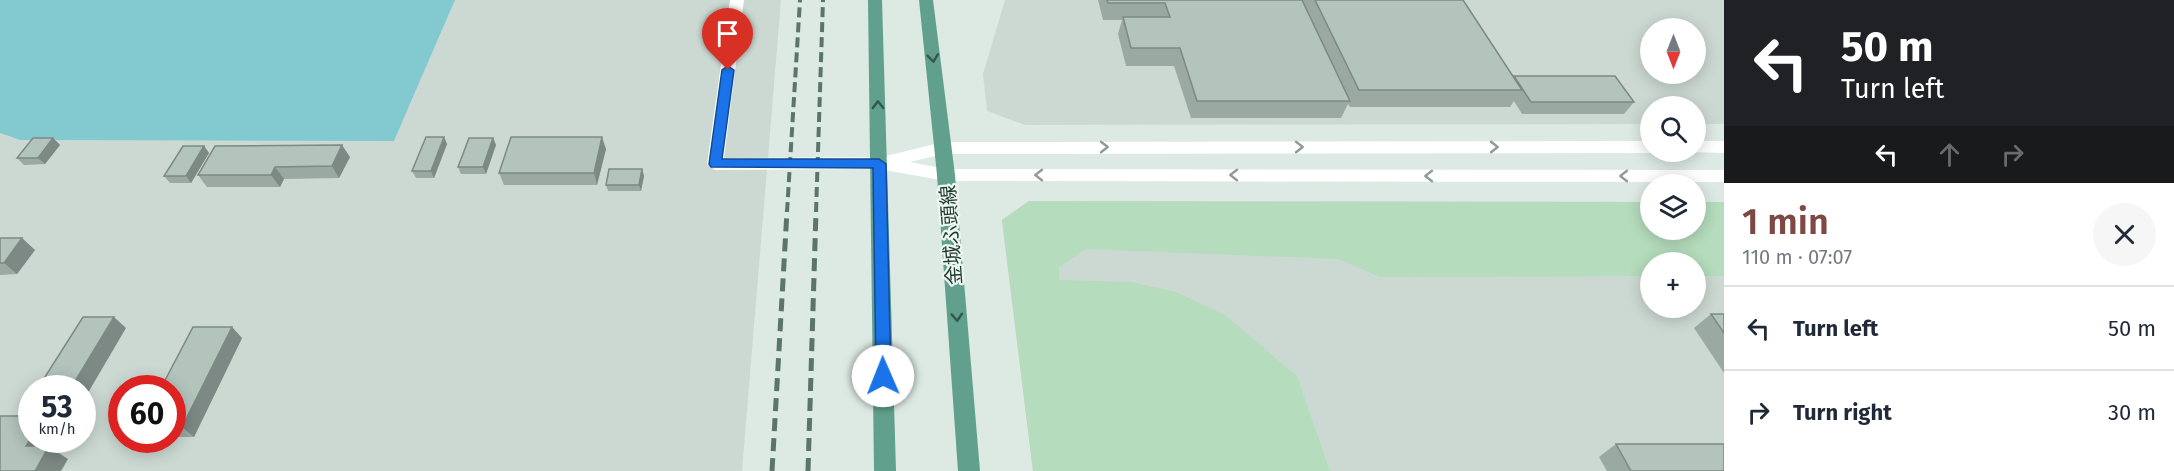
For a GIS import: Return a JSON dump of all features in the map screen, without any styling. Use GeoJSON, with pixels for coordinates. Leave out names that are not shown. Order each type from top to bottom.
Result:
{"type":"FeatureCollection","features":[{"type":"Feature","properties":{"kind":"main road"},"geometry":{"type":"LineString","coordinates":[[875,0],[885,471]]}},
{"type":"Feature","properties":{"kind":"main road","name":"金城ふ頭線"},"geometry":{"type":"LineString","coordinates":[[926,0],[944,148],[969,471]]}},
{"type":"Feature","properties":{"kind":"street"},"geometry":{"type":"LineString","coordinates":[[737,0],[715,164],[879,164],[946,174],[1724,176]]}},
{"type":"Feature","properties":{"kind":"street"},"geometry":{"type":"LineString","coordinates":[[879,164],[944,148],[1640,147]]}},
{"type":"Feature","properties":{"kind":"street"},"geometry":{"type":"LineString","coordinates":[[1706,147],[1724,147]]}},
{"type":"Feature","properties":{"kind":"shaded area"},"geometry":{"type":"Polygon","coordinates":[[[455,0],[781,0],[742,471],[0,471],[0,133],[20,140],[394,141],[455,0]]]}},
{"type":"Feature","properties":{"kind":"shaded area"},"geometry":{"type":"Polygon","coordinates":[[[1005,0],[1724,0],[1724,124],[1706,124],[1706,96],[1640,96],[1640,124],[1025,125],[987,111],[983,74],[1005,0]]]}},
{"type":"Feature","properties":{"kind":"shaded area"},"geometry":{"type":"Polygon","coordinates":[[[1029,201],[1640,202],[1640,240],[1706,240],[1706,202],[1724,202],[1724,471],[1033,471],[1002,220],[1029,201]]]}},
{"type":"Feature","properties":{"kind":"green space"},"geometry":{"type":"Polygon","coordinates":[[[1029,201],[1640,202],[1640,240],[1706,240],[1706,202],[1724,202],[1724,276],[1706,276],[1706,252],[1640,252],[1640,276],[1380,277],[1338,259],[1086,249],[1059,267],[1059,280],[1130,282],[1176,292],[1225,315],[1297,376],[1330,471],[1033,471],[1002,220],[1029,201]]]}},
{"type":"Feature","properties":{"kind":"water"},"geometry":{"type":"Polygon","coordinates":[[[0,0],[455,0],[394,141],[20,140],[0,133],[0,0]]]}},
{"type":"Feature","properties":{"kind":"building"},"geometry":{"type":"Polygon","coordinates":[[[1107,0],[1302,0],[1350,101],[1197,101],[1180,48],[1131,48],[1123,17],[1170,17],[1165,3],[1108,3],[1107,0]]]}},
{"type":"Feature","properties":{"kind":"building"},"geometry":{"type":"Polygon","coordinates":[[[1315,0],[1463,0],[1522,90],[1359,90],[1315,0]]]}},
{"type":"Feature","properties":{"kind":"building"},"geometry":{"type":"Polygon","coordinates":[[[1514,76],[1615,76],[1634,102],[1531,102],[1514,76]]]}},
{"type":"Feature","properties":{"kind":"building"},"geometry":{"type":"Polygon","coordinates":[[[426,137],[444,137],[431,171],[412,171],[426,137]]]}},
{"type":"Feature","properties":{"kind":"building"},"geometry":{"type":"Polygon","coordinates":[[[511,137],[602,137],[594,173],[499,173],[511,137]]]}},
{"type":"Feature","properties":{"kind":"building"},"geometry":{"type":"Polygon","coordinates":[[[33,138],[53,138],[38,158],[17,158],[33,138]]]}},
{"type":"Feature","properties":{"kind":"building"},"geometry":{"type":"Polygon","coordinates":[[[469,138],[493,138],[483,167],[458,167],[469,138]]]}},
{"type":"Feature","properties":{"kind":"building"},"geometry":{"type":"Polygon","coordinates":[[[342,145],[332,166],[275,167],[271,175],[198,175],[215,146],[342,145]]]}},
{"type":"Feature","properties":{"kind":"building"},"geometry":{"type":"Polygon","coordinates":[[[183,146],[204,146],[186,176],[164,176],[183,146]]]}},
{"type":"Feature","properties":{"kind":"building"},"geometry":{"type":"Polygon","coordinates":[[[609,169],[642,169],[639,185],[606,185],[609,169]]]}},
{"type":"Feature","properties":{"kind":"building"},"geometry":{"type":"Polygon","coordinates":[[[0,238],[22,238],[4,263],[0,263],[0,238]]]}},
{"type":"Feature","properties":{"kind":"building"},"geometry":{"type":"Polygon","coordinates":[[[1711,314],[1724,314],[1724,333],[1711,314]]]}},
{"type":"Feature","properties":{"kind":"building"},"geometry":{"type":"Polygon","coordinates":[[[83,317],[114,317],[79,375],[46,375],[83,317]]]}},
{"type":"Feature","properties":{"kind":"building"},"geometry":{"type":"Polygon","coordinates":[[[193,327],[232,327],[186,419],[186,375],[168,375],[193,327]]]}},
{"type":"Feature","properties":{"kind":"building"},"geometry":{"type":"Polygon","coordinates":[[[0,416],[18,416],[18,453],[45,453],[35,471],[0,471],[0,416]]]}},
{"type":"Feature","properties":{"kind":"building"},"geometry":{"type":"Polygon","coordinates":[[[1616,444],[1724,444],[1724,471],[1631,471],[1616,444]]]}},
{"type":"Feature","properties":{"kind":"railway"},"geometry":{"type":"LineString","coordinates":[[787,212],[800,0]]}},
{"type":"Feature","properties":{"kind":"railway"},"geometry":{"type":"LineString","coordinates":[[816,212],[823,0]]}},
{"type":"Feature","properties":{"kind":"railway"},"geometry":{"type":"LineString","coordinates":[[772,471],[787,211]]}},
{"type":"Feature","properties":{"kind":"railway"},"geometry":{"type":"LineString","coordinates":[[808,471],[816,211]]}},
{"type":"Feature","properties":{"kind":"route"},"geometry":{"type":"LineString","coordinates":[[728,70],[715,164],[879,164],[883,376]]}}]}
